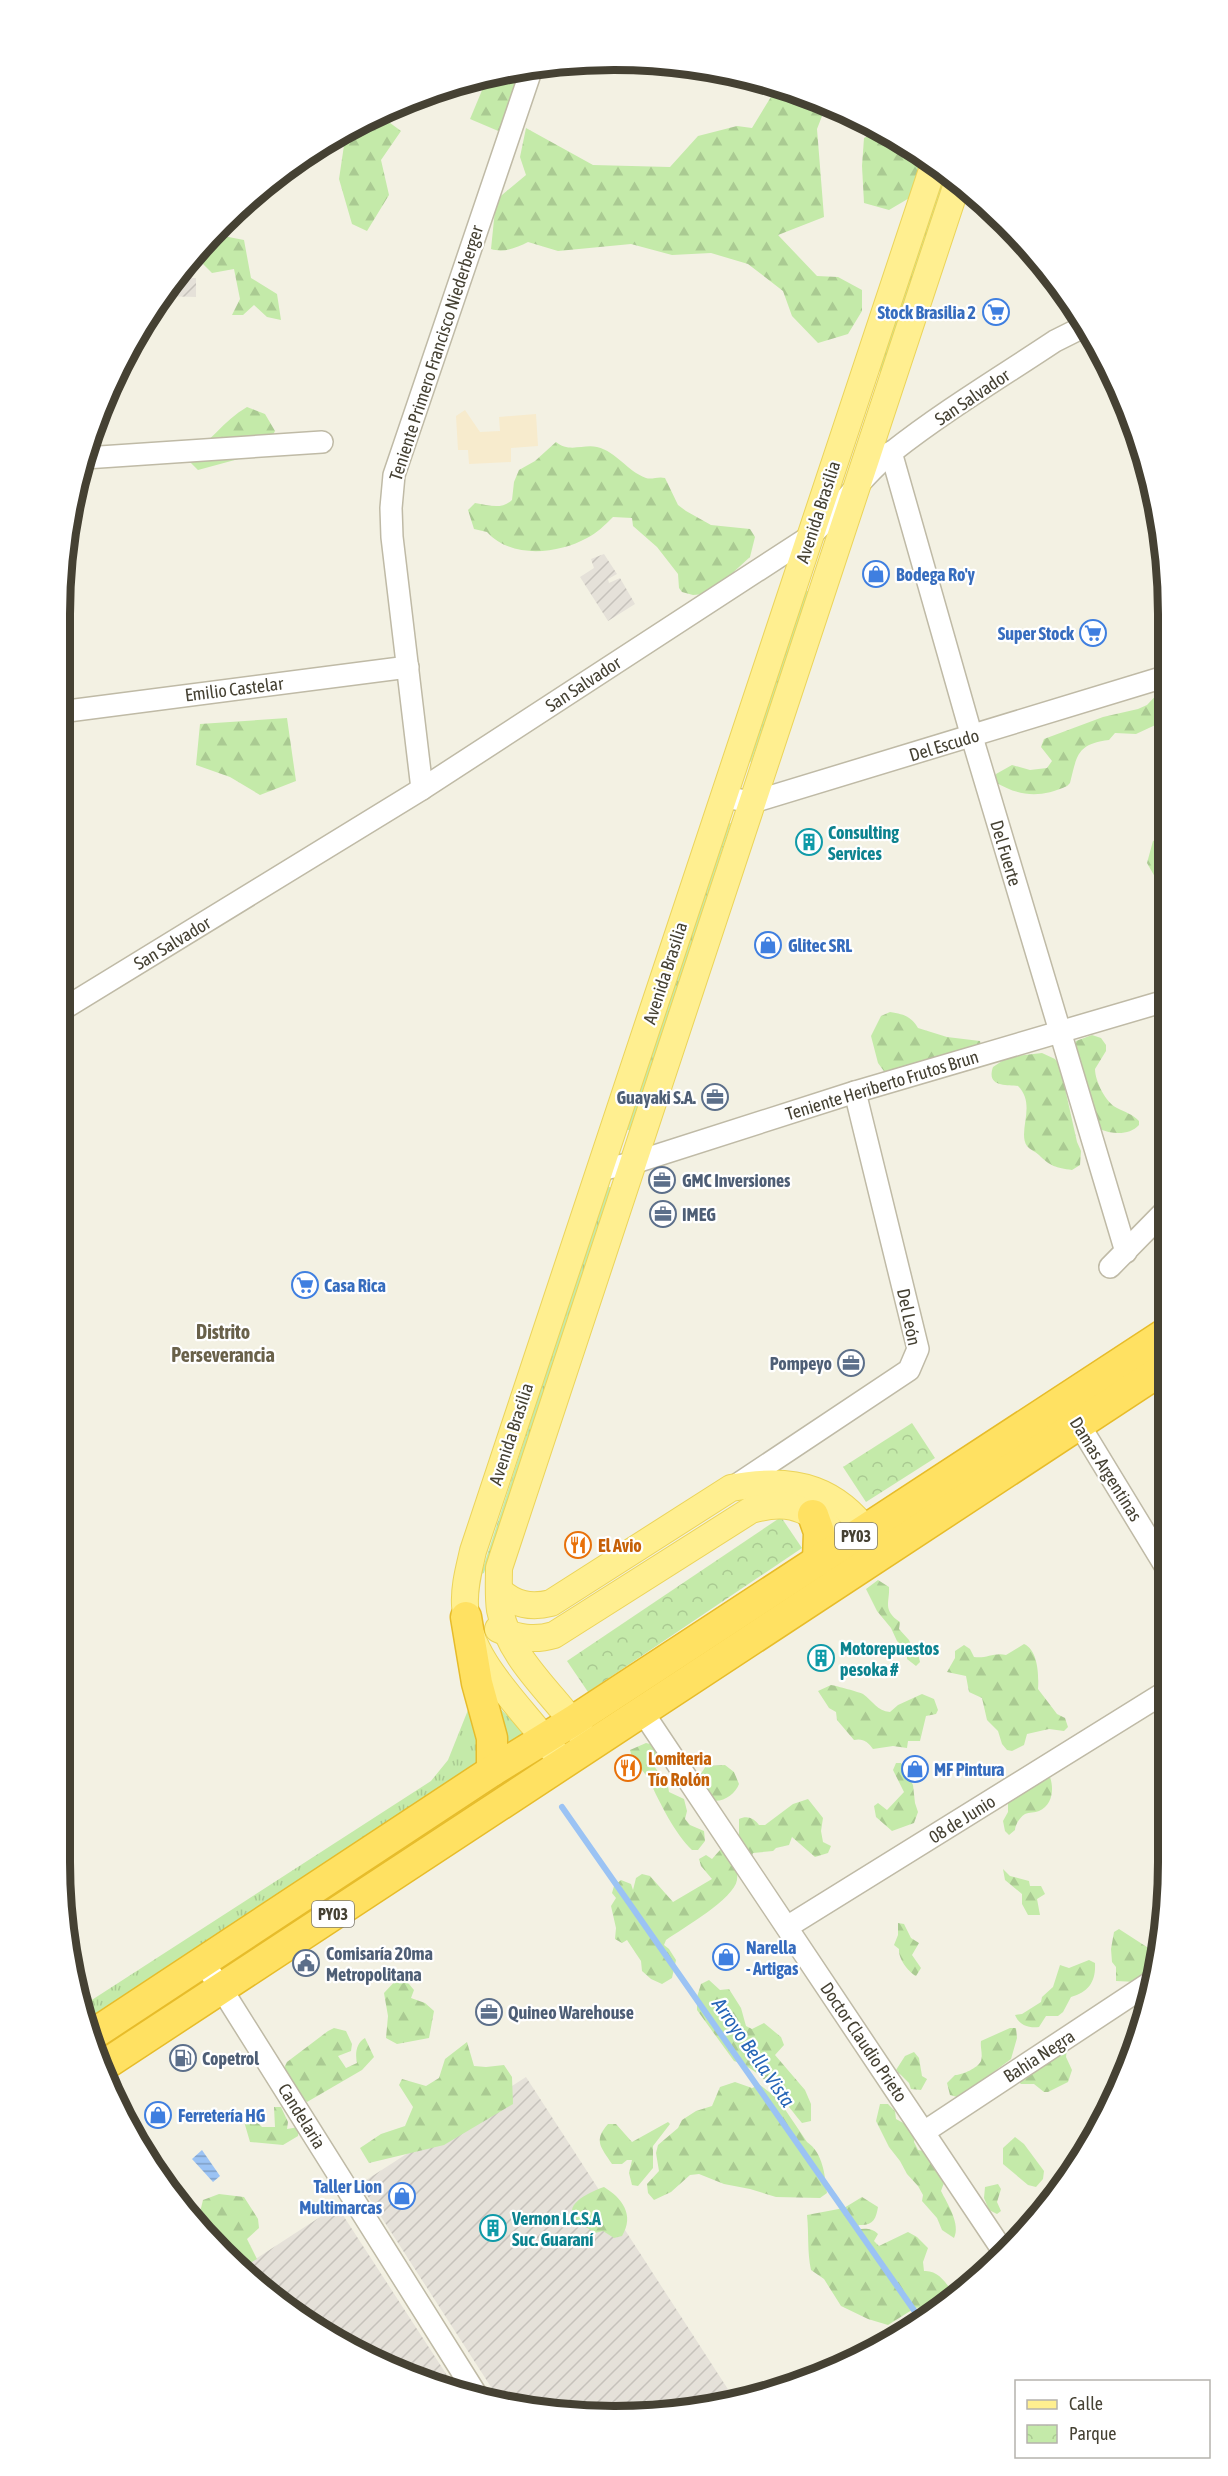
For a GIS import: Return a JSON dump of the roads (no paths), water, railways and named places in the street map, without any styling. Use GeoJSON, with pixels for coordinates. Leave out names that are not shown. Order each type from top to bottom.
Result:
{"type":"FeatureCollection","features":[{"type":"Feature","properties":{"kind":"highway","name":"PY03"},"geometry":{"type":"LineString","coordinates":[[97,2031],[492,1771],[853,1552],[1071,1412],[1157,1340]]}},
{"type":"Feature","properties":{"kind":"highway","name":"PY03"},"geometry":{"type":"LineString","coordinates":[[1071,1412],[1157,1371]]}},
{"type":"Feature","properties":{"kind":"highway"},"geometry":{"type":"LineString","coordinates":[[813,1515],[819,1532],[853,1552]]}},
{"type":"Feature","properties":{"kind":"highway","name":"PY03"},"geometry":{"type":"LineString","coordinates":[[109,2062],[642,1711],[853,1552]]}},
{"type":"Feature","properties":{"kind":"highway"},"geometry":{"type":"LineString","coordinates":[[466,1617],[477,1683],[492,1738],[492,1771]]}},
{"type":"Feature","properties":{"kind":"main road","name":"Avenida Brasilia"},"geometry":{"type":"LineString","coordinates":[[562,1763],[546,1738],[499,1686],[482,1656],[466,1617],[466,1583],[473,1551],[930,172]]}},
{"type":"Feature","properties":{"kind":"main road","name":"Avenida Brasilia"},"geometry":{"type":"LineString","coordinates":[[589,1746],[573,1721],[531,1672],[509,1634],[500,1610],[499,1568],[753,802],[855,486],[955,191]]}},
{"type":"Feature","properties":{"kind":"main road"},"geometry":{"type":"LineString","coordinates":[[499,1590],[508,1599],[528,1606],[541,1605],[560,1599],[731,1488],[767,1482],[798,1484],[819,1492],[837,1503],[853,1552]]}},
{"type":"Feature","properties":{"kind":"main road"},"geometry":{"type":"LineString","coordinates":[[473,1551],[473,1593],[480,1608],[492,1625],[509,1634],[530,1639],[554,1635],[751,1510],[787,1505],[813,1515]]}},
{"type":"Feature","properties":{"kind":"street","name":"Teniente Primero Francisco Niederberger"},"geometry":{"type":"LineString","coordinates":[[422,789],[392,537],[391,508],[394,475],[529,77]]}},
{"type":"Feature","properties":{"kind":"street","name":"San Salvador"},"geometry":{"type":"LineString","coordinates":[[71,1004],[422,789],[810,537],[832,517],[855,486],[891,452],[1055,340],[1077,330]]}},
{"type":"Feature","properties":{"kind":"street"},"geometry":{"type":"LineString","coordinates":[[94,457],[322,441]]}},
{"type":"Feature","properties":{"kind":"street","name":"Del Fuerte"},"geometry":{"type":"LineString","coordinates":[[891,452],[972,736],[1125,1252]]}},
{"type":"Feature","properties":{"kind":"street","name":"Emilio Castelar"},"geometry":{"type":"LineString","coordinates":[[71,711],[408,668]]}},
{"type":"Feature","properties":{"kind":"street","name":"Del Escudo"},"geometry":{"type":"LineString","coordinates":[[723,797],[753,802],[1157,679]]}},
{"type":"Feature","properties":{"kind":"street","name":"Teniente Heriberto Frutos Brun"},"geometry":{"type":"LineString","coordinates":[[599,1170],[633,1163],[855,1092],[1157,1003]]}},
{"type":"Feature","properties":{"kind":"street","name":"Del León"},"geometry":{"type":"LineString","coordinates":[[731,1488],[909,1370],[915,1360],[918,1349],[855,1092]]}},
{"type":"Feature","properties":{"kind":"street"},"geometry":{"type":"LineString","coordinates":[[1110,1267],[1157,1219]]}},
{"type":"Feature","properties":{"kind":"street","name":"Damas Argentinas"},"geometry":{"type":"LineString","coordinates":[[1071,1412],[1157,1553]]}},
{"type":"Feature","properties":{"kind":"street","name":"08 de Junio"},"geometry":{"type":"LineString","coordinates":[[787,1927],[1157,1697]]}},
{"type":"Feature","properties":{"kind":"street","name":"Doctor Claudio Prieto"},"geometry":{"type":"LineString","coordinates":[[642,1711],[999,2245]]}},
{"type":"Feature","properties":{"kind":"street","name":"Candelaria"},"geometry":{"type":"LineString","coordinates":[[202,1961],[471,2386]]}},
{"type":"Feature","properties":{"kind":"street","name":"Bahia Negra"},"geometry":{"type":"LineString","coordinates":[[924,2132],[1143,1988]]}},
{"type":"Feature","properties":{"kind":"water"},"geometry":{"type":"Polygon","coordinates":[[[202,2150],[220,2176],[213,2182],[192,2159],[202,2150]]]}},
{"type":"Feature","properties":{"kind":"waterway","name":"Arroyo Bella Vista"},"geometry":{"type":"LineString","coordinates":[[562,1807],[916,2314]]}},
{"type":"Feature","properties":{"kind":"place","name":"Stock Brasilia 2"},"geometry":{"type":"Point","coordinates":[996,312]}},
{"type":"Feature","properties":{"kind":"place","name":"Bodega Ro'y"},"geometry":{"type":"Point","coordinates":[876,574]}},
{"type":"Feature","properties":{"kind":"place","name":"Super Stock"},"geometry":{"type":"Point","coordinates":[1093,633]}},
{"type":"Feature","properties":{"kind":"place","name":"Consulting Services"},"geometry":{"type":"Point","coordinates":[809,842]}},
{"type":"Feature","properties":{"kind":"place","name":"Glitec SRL"},"geometry":{"type":"Point","coordinates":[768,945]}},
{"type":"Feature","properties":{"kind":"place","name":"Guayaki S.A."},"geometry":{"type":"Point","coordinates":[715,1097]}},
{"type":"Feature","properties":{"kind":"place","name":"GMC Inversiones"},"geometry":{"type":"Point","coordinates":[662,1180]}},
{"type":"Feature","properties":{"kind":"place","name":"IMEG"},"geometry":{"type":"Point","coordinates":[663,1214]}},
{"type":"Feature","properties":{"kind":"place","name":"Casa Rica"},"geometry":{"type":"Point","coordinates":[305,1285]}},
{"type":"Feature","properties":{"kind":"place","name":"Pompeyo"},"geometry":{"type":"Point","coordinates":[851,1363]}},
{"type":"Feature","properties":{"kind":"place","name":"El Avio"},"geometry":{"type":"Point","coordinates":[578,1545]}},
{"type":"Feature","properties":{"kind":"place","name":"Motorepuestos pesoka #"},"geometry":{"type":"Point","coordinates":[821,1658]}},
{"type":"Feature","properties":{"kind":"place","name":"Lomiteria Tío Rolón"},"geometry":{"type":"Point","coordinates":[628,1768]}},
{"type":"Feature","properties":{"kind":"place","name":"MF Pintura"},"geometry":{"type":"Point","coordinates":[915,1769]}},
{"type":"Feature","properties":{"kind":"place","name":"Narella - Artigas"},"geometry":{"type":"Point","coordinates":[726,1957]}},
{"type":"Feature","properties":{"kind":"place","name":"Comisaría 20ma Metropolitana"},"geometry":{"type":"Point","coordinates":[306,1963]}},
{"type":"Feature","properties":{"kind":"place","name":"Quineo Warehouse"},"geometry":{"type":"Point","coordinates":[489,2012]}},
{"type":"Feature","properties":{"kind":"place","name":"Copetrol"},"geometry":{"type":"Point","coordinates":[183,2058]}},
{"type":"Feature","properties":{"kind":"place","name":"Ferretería HG"},"geometry":{"type":"Point","coordinates":[158,2115]}},
{"type":"Feature","properties":{"kind":"place","name":"Taller Lion Multimarcas"},"geometry":{"type":"Point","coordinates":[402,2196]}},
{"type":"Feature","properties":{"kind":"place","name":"Vernon I.C.S.A Suc. Guaraní"},"geometry":{"type":"Point","coordinates":[493,2228]}},
{"type":"Feature","properties":{"kind":"district","name":"Distrito Perseverancia"},"geometry":{"type":"Point","coordinates":[223,1342]}}]}
